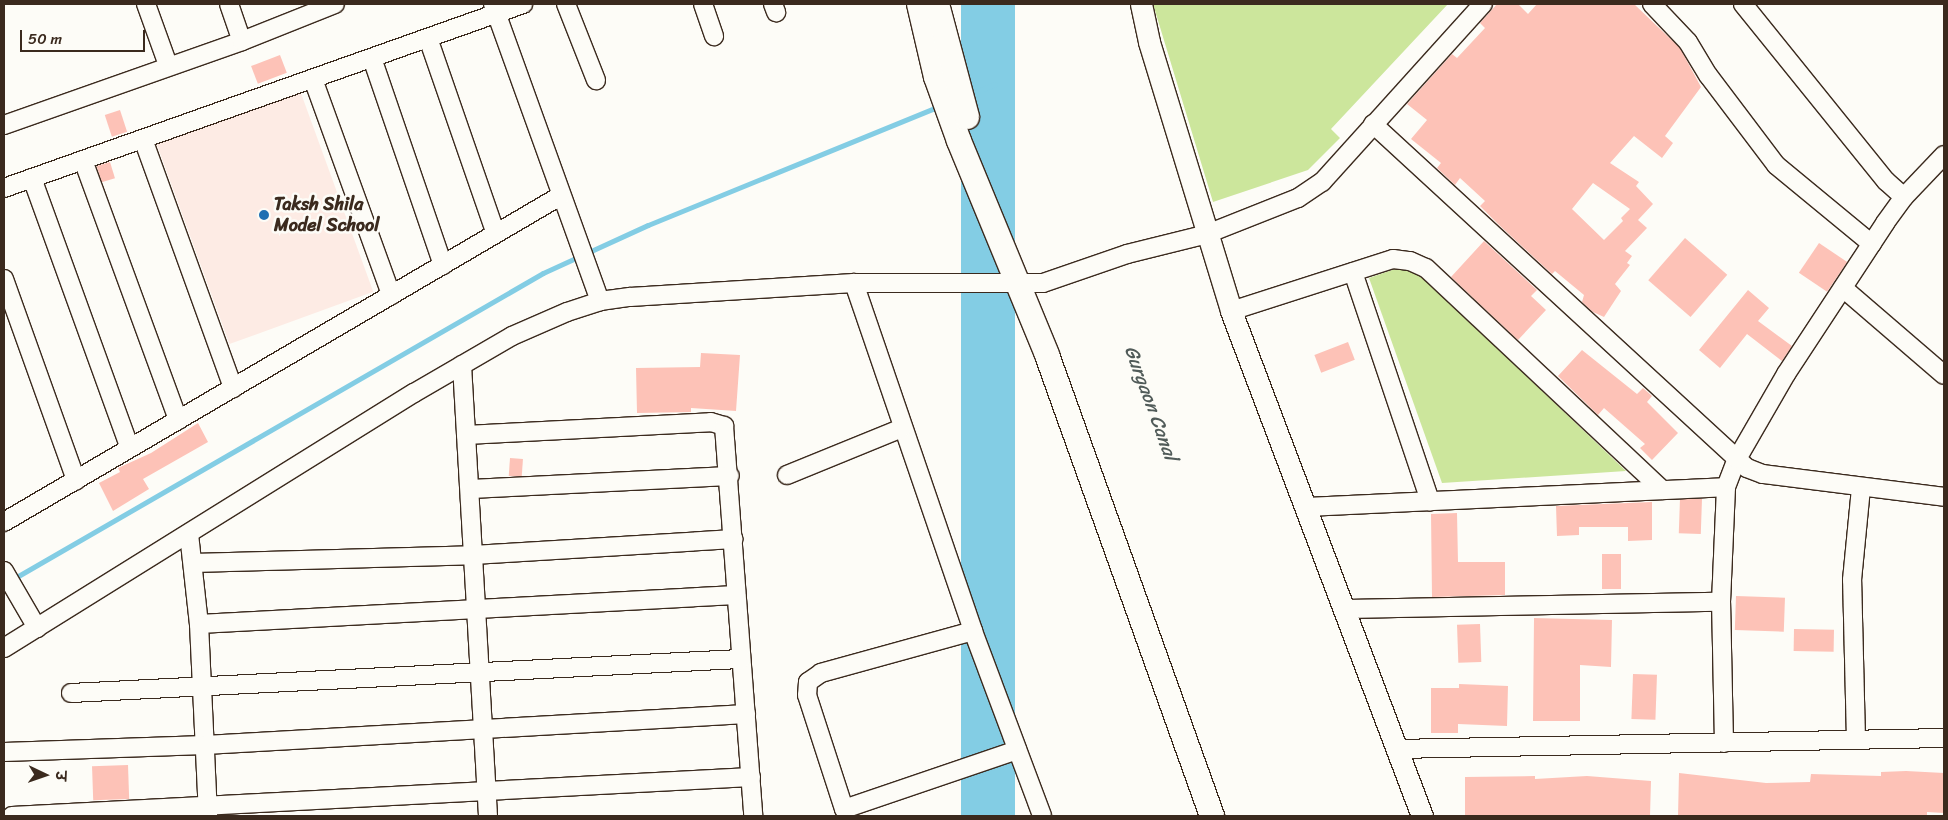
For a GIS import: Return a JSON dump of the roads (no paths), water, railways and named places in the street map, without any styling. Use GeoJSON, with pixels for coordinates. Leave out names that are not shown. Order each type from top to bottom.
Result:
{"type":"FeatureCollection","features":[{"type":"Feature","properties":{"kind":"main road"},"geometry":{"type":"LineString","coordinates":[[919,4],[945,75],[965,138],[1034,282],[1229,816]]}},
{"type":"Feature","properties":{"kind":"main road"},"geometry":{"type":"LineString","coordinates":[[936,4],[945,75]]}},
{"type":"Feature","properties":{"kind":"main road"},"geometry":{"type":"LineString","coordinates":[[1034,282],[1212,816]]}},
{"type":"Feature","properties":{"kind":"street"},"geometry":{"type":"LineString","coordinates":[[146,4],[168,65]]}},
{"type":"Feature","properties":{"kind":"street"},"geometry":{"type":"LineString","coordinates":[[229,4],[242,41]]}},
{"type":"Feature","properties":{"kind":"street"},"geometry":{"type":"LineString","coordinates":[[4,124],[168,65],[242,41],[335,4]]}},
{"type":"Feature","properties":{"kind":"street"},"geometry":{"type":"LineString","coordinates":[[4,188],[428,38],[494,9],[523,4]]}},
{"type":"Feature","properties":{"kind":"street"},"geometry":{"type":"LineString","coordinates":[[566,4],[596,80]]}},
{"type":"Feature","properties":{"kind":"street"},"geometry":{"type":"LineString","coordinates":[[703,4],[714,36]]}},
{"type":"Feature","properties":{"kind":"street"},"geometry":{"type":"LineString","coordinates":[[1141,4],[1149,42],[1231,311],[1422,816]]}},
{"type":"Feature","properties":{"kind":"street"},"geometry":{"type":"LineString","coordinates":[[4,648],[462,365],[540,323],[600,301],[854,283],[1034,282],[1118,257],[1207,234],[1298,198],[1322,182],[1483,4]]}},
{"type":"Feature","properties":{"kind":"street"},"geometry":{"type":"LineString","coordinates":[[1652,4],[1682,34],[1708,75],[1776,165],[1872,244]]}},
{"type":"Feature","properties":{"kind":"street"},"geometry":{"type":"LineString","coordinates":[[1743,4],[1886,181],[1904,197]]}},
{"type":"Feature","properties":{"kind":"street"},"geometry":{"type":"LineString","coordinates":[[494,9],[587,271],[600,301]]}},
{"type":"Feature","properties":{"kind":"street"},"geometry":{"type":"LineString","coordinates":[[428,38],[496,234]]}},
{"type":"Feature","properties":{"kind":"street"},"geometry":{"type":"LineString","coordinates":[[372,58],[443,265]]}},
{"type":"Feature","properties":{"kind":"street"},"geometry":{"type":"LineString","coordinates":[[313,79],[391,295]]}},
{"type":"Feature","properties":{"kind":"street"},"geometry":{"type":"LineString","coordinates":[[1373,124],[1747,468],[1763,474],[1861,488],[1944,497]]}},
{"type":"Feature","properties":{"kind":"street"},"geometry":{"type":"LineString","coordinates":[[143,139],[233,388]]}},
{"type":"Feature","properties":{"kind":"street"},"geometry":{"type":"LineString","coordinates":[[1724,743],[1721,602],[1726,487],[1737,459],[1786,374],[1904,197],[1944,155]]}},
{"type":"Feature","properties":{"kind":"street"},"geometry":{"type":"LineString","coordinates":[[83,160],[178,420]]}},
{"type":"Feature","properties":{"kind":"street"},"geometry":{"type":"LineString","coordinates":[[32,178],[130,448]]}},
{"type":"Feature","properties":{"kind":"street"},"geometry":{"type":"LineString","coordinates":[[4,522],[560,196]]}},
{"type":"Feature","properties":{"kind":"street"},"geometry":{"type":"LineString","coordinates":[[1231,311],[1393,259],[1410,261],[1426,268],[1662,490]]}},
{"type":"Feature","properties":{"kind":"street"},"geometry":{"type":"LineString","coordinates":[[1353,272],[1430,502]]}},
{"type":"Feature","properties":{"kind":"street"},"geometry":{"type":"LineString","coordinates":[[4,280],[76,480]]}},
{"type":"Feature","properties":{"kind":"street"},"geometry":{"type":"LineString","coordinates":[[854,283],[973,631],[1042,816]]}},
{"type":"Feature","properties":{"kind":"street"},"geometry":{"type":"LineString","coordinates":[[1843,288],[1944,375]]}},
{"type":"Feature","properties":{"kind":"street"},"geometry":{"type":"LineString","coordinates":[[462,365],[488,816]]}},
{"type":"Feature","properties":{"kind":"street"},"geometry":{"type":"LineString","coordinates":[[466,436],[711,422],[721,424],[727,431],[736,595],[753,816]]}},
{"type":"Feature","properties":{"kind":"street"},"geometry":{"type":"LineString","coordinates":[[787,475],[902,428]]}},
{"type":"Feature","properties":{"kind":"street"},"geometry":{"type":"LineString","coordinates":[[470,488],[730,476]]}},
{"type":"Feature","properties":{"kind":"street"},"geometry":{"type":"LineString","coordinates":[[1305,508],[1726,487]]}},
{"type":"Feature","properties":{"kind":"street"},"geometry":{"type":"LineString","coordinates":[[1856,740],[1852,580],[1861,488]]}},
{"type":"Feature","properties":{"kind":"street"},"geometry":{"type":"LineString","coordinates":[[189,534],[199,624],[208,811]]}},
{"type":"Feature","properties":{"kind":"street"},"geometry":{"type":"LineString","coordinates":[[193,563],[473,555],[734,539]]}},
{"type":"Feature","properties":{"kind":"street"},"geometry":{"type":"LineString","coordinates":[[4,571],[18,600],[37,628]]}},
{"type":"Feature","properties":{"kind":"street"},"geometry":{"type":"LineString","coordinates":[[199,624],[476,611],[736,595]]}},
{"type":"Feature","properties":{"kind":"street"},"geometry":{"type":"LineString","coordinates":[[1343,609],[1721,602]]}},
{"type":"Feature","properties":{"kind":"street"},"geometry":{"type":"LineString","coordinates":[[973,631],[820,673],[808,682],[807,695],[844,809],[1017,750]]}},
{"type":"Feature","properties":{"kind":"street"},"geometry":{"type":"LineString","coordinates":[[72,693],[741,659]]}},
{"type":"Feature","properties":{"kind":"street"},"geometry":{"type":"LineString","coordinates":[[4,752],[205,746],[746,714]]}},
{"type":"Feature","properties":{"kind":"street"},"geometry":{"type":"LineString","coordinates":[[1396,749],[1944,738]]}},
{"type":"Feature","properties":{"kind":"street"},"geometry":{"type":"LineString","coordinates":[[12,816],[208,811],[750,777]]}},
{"type":"Feature","properties":{"kind":"water"},"geometry":{"type":"Polygon","coordinates":[[[961,4],[1015,4],[1015,816],[961,816],[961,4]]]}},
{"type":"Feature","properties":{"kind":"waterway"},"geometry":{"type":"LineString","coordinates":[[968,95],[995,84]]}},
{"type":"Feature","properties":{"kind":"waterway"},"geometry":{"type":"LineString","coordinates":[[13,579],[543,273],[648,225],[939,106]]}},
{"type":"Feature","properties":{"kind":"place","name":"Taksh Shila Model School"},"geometry":{"type":"Point","coordinates":[264,215]}},
{"type":"Feature","properties":{"kind":"water label","name":"Gurgaon Canal"},"geometry":{"type":"Point","coordinates":[1151,403]}}]}
